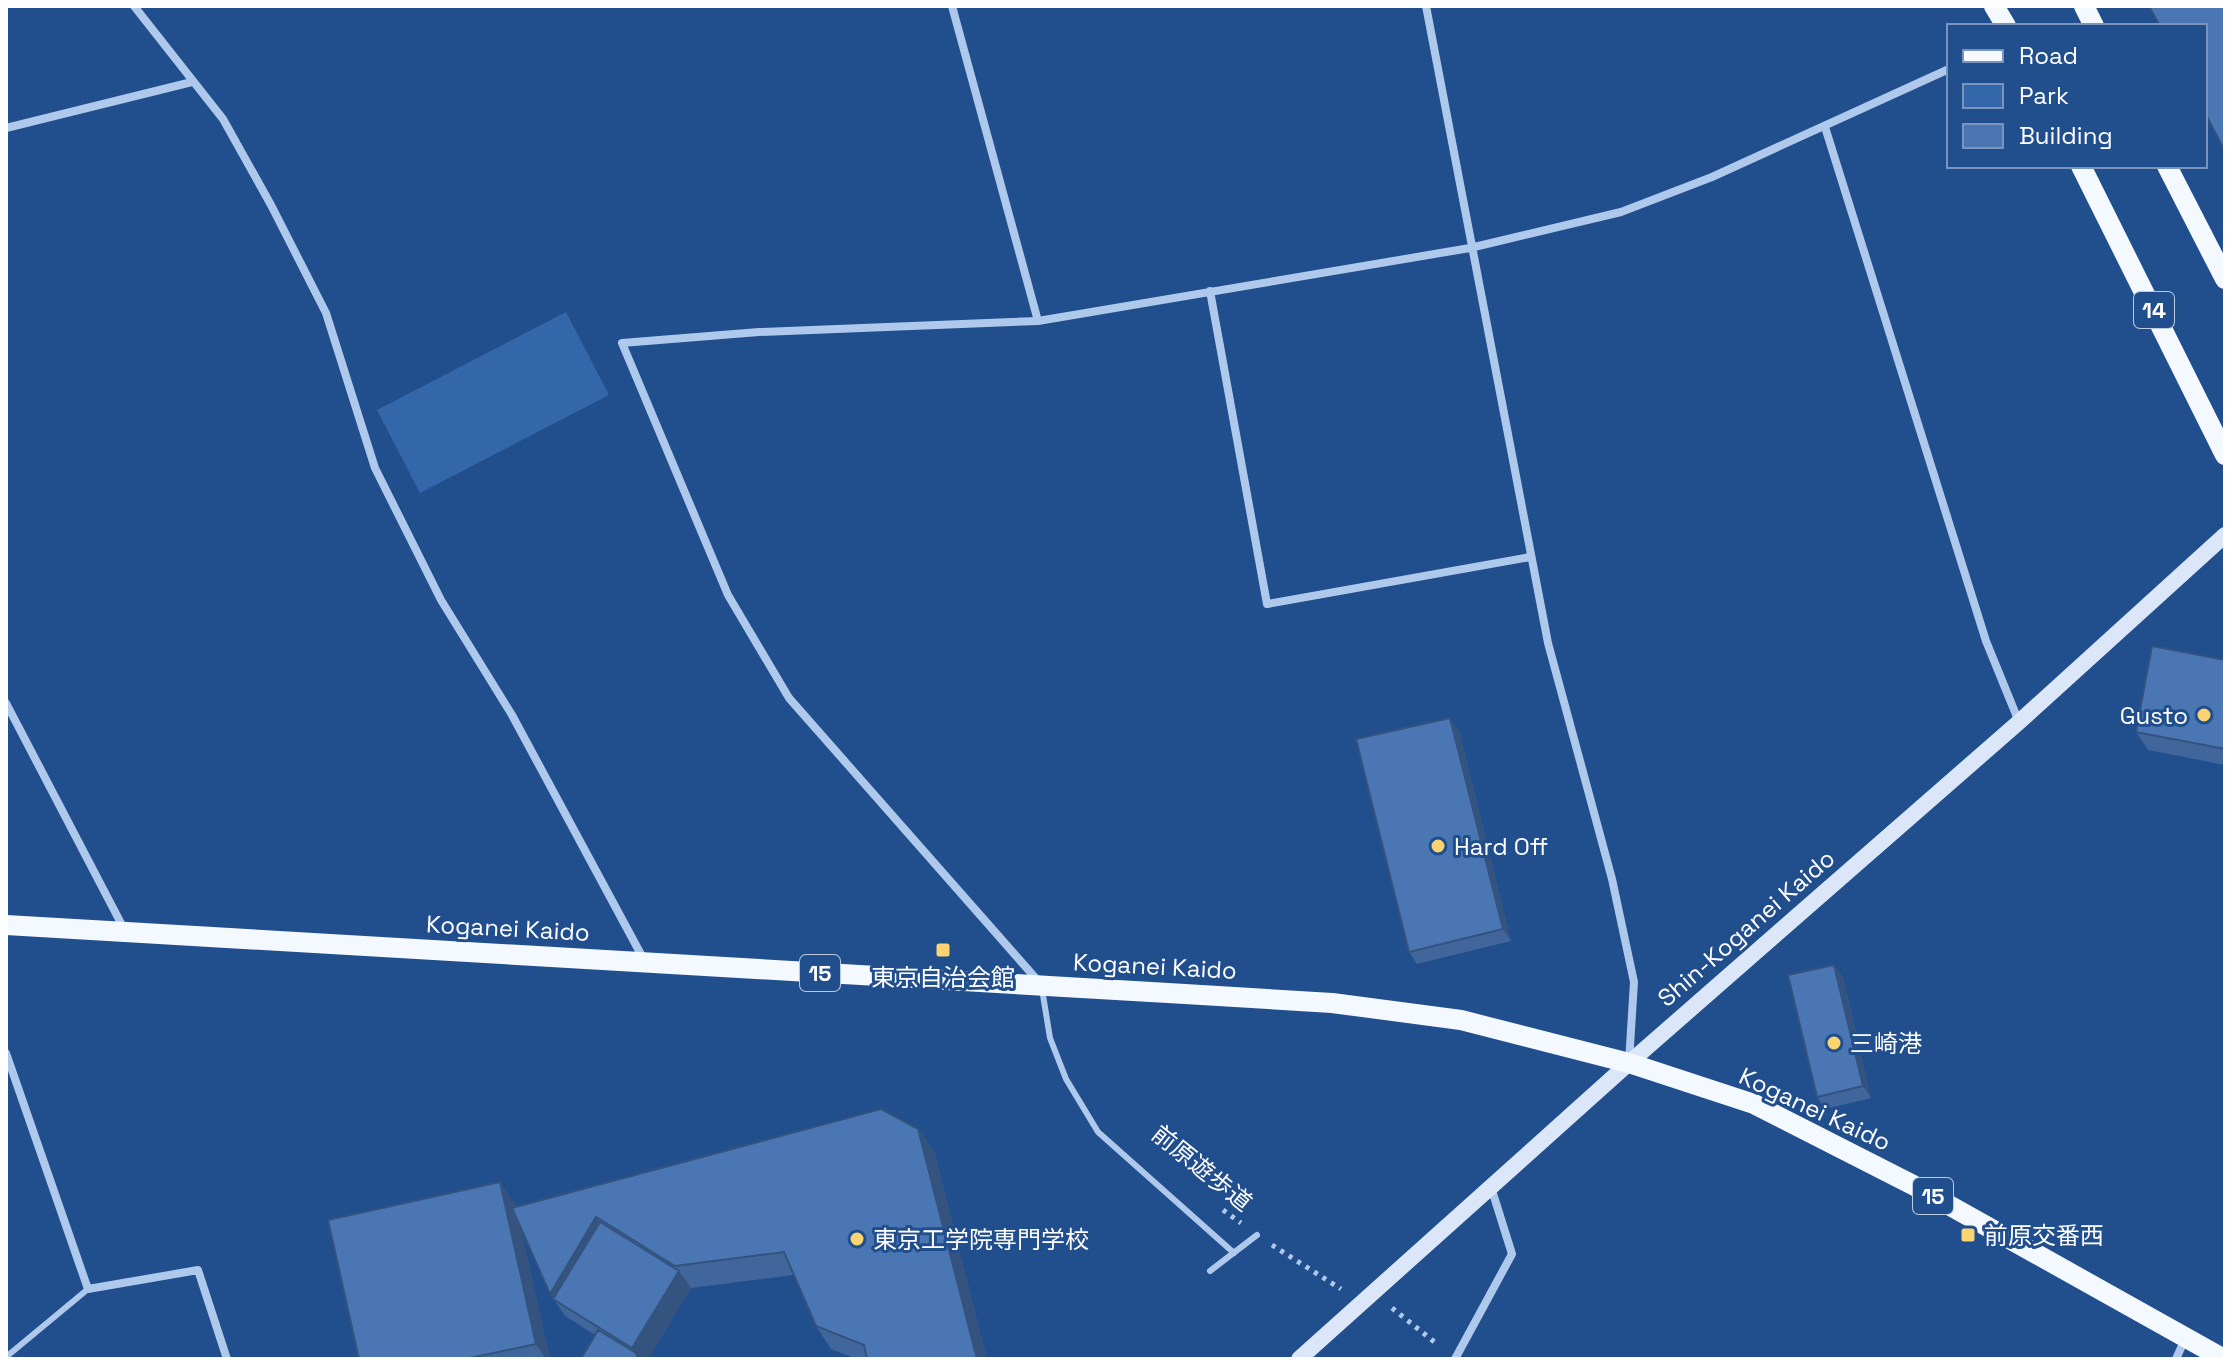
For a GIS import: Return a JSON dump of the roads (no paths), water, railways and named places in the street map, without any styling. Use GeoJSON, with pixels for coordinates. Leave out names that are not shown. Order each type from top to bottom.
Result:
{"type":"FeatureCollection","features":[{"type":"Feature","properties":{"kind":"main road"},"geometry":{"type":"LineString","coordinates":[[1994,6],[2005,24]]}},
{"type":"Feature","properties":{"kind":"main road","name":"14"},"geometry":{"type":"LineString","coordinates":[[2082,168],[2225,455]]}},
{"type":"Feature","properties":{"kind":"main road"},"geometry":{"type":"LineString","coordinates":[[2168,168],[2225,279]]}},
{"type":"Feature","properties":{"kind":"main road","name":"Shin-Koganei Kaido"},"geometry":{"type":"LineString","coordinates":[[1299,1359],[1629,1063],[2019,722],[2225,535]]}},
{"type":"Feature","properties":{"kind":"main road","name":"Koganei Kaido"},"geometry":{"type":"LineString","coordinates":[[6,925],[1042,985],[1395,1010],[1529,1034],[1754,1104],[1913,1185],[2224,1359]]}},
{"type":"Feature","properties":{"kind":"street"},"geometry":{"type":"LineString","coordinates":[[134,6],[223,119],[326,313],[375,468],[441,600],[519,727],[645,962]]}},
{"type":"Feature","properties":{"kind":"street"},"geometry":{"type":"LineString","coordinates":[[952,6],[1038,321]]}},
{"type":"Feature","properties":{"kind":"street"},"geometry":{"type":"LineString","coordinates":[[1426,6],[1548,643],[1612,879],[1634,982],[1629,1063]]}},
{"type":"Feature","properties":{"kind":"street"},"geometry":{"type":"LineString","coordinates":[[1042,985],[789,698],[728,595],[622,343],[759,332],[1038,321],[1470,248],[1621,212],[1825,127],[1947,70]]}},
{"type":"Feature","properties":{"kind":"street"},"geometry":{"type":"LineString","coordinates":[[6,128],[192,82]]}},
{"type":"Feature","properties":{"kind":"street"},"geometry":{"type":"LineString","coordinates":[[1825,127],[1986,641],[2019,722]]}},
{"type":"Feature","properties":{"kind":"street"},"geometry":{"type":"LineString","coordinates":[[1210,291],[1267,604],[1530,557]]}},
{"type":"Feature","properties":{"kind":"street"},"geometry":{"type":"LineString","coordinates":[[6,703],[126,932]]}},
{"type":"Feature","properties":{"kind":"street"},"geometry":{"type":"LineString","coordinates":[[6,1053],[88,1289],[198,1270],[227,1359]]}},
{"type":"Feature","properties":{"kind":"street"},"geometry":{"type":"LineString","coordinates":[[1455,1358],[1512,1254],[1491,1187]]}},
{"type":"Feature","properties":{"kind":"street"},"geometry":{"type":"LineString","coordinates":[[2176,1359],[2185,1338]]}},
{"type":"Feature","properties":{"kind":"lane"},"geometry":{"type":"LineString","coordinates":[[1042,985],[1050,1038],[1066,1079],[1098,1132],[1234,1253]]}},
{"type":"Feature","properties":{"kind":"lane"},"geometry":{"type":"LineString","coordinates":[[1210,1271],[1257,1235]]}},
{"type":"Feature","properties":{"kind":"lane"},"geometry":{"type":"LineString","coordinates":[[6,1357],[88,1289]]}},
{"type":"Feature","properties":{"kind":"place","name":"Gusto"},"geometry":{"type":"Point","coordinates":[2204,715]}},
{"type":"Feature","properties":{"kind":"place","name":"Hard Off"},"geometry":{"type":"Point","coordinates":[1438,846]}},
{"type":"Feature","properties":{"kind":"place","name":"東京自治会館"},"geometry":{"type":"Point","coordinates":[943,950]}},
{"type":"Feature","properties":{"kind":"place","name":"三崎港"},"geometry":{"type":"Point","coordinates":[1834,1043]}},
{"type":"Feature","properties":{"kind":"place","name":"前原交番西"},"geometry":{"type":"Point","coordinates":[1968,1235]}},
{"type":"Feature","properties":{"kind":"place","name":"東京工学院専門学校"},"geometry":{"type":"Point","coordinates":[857,1239]}}]}
